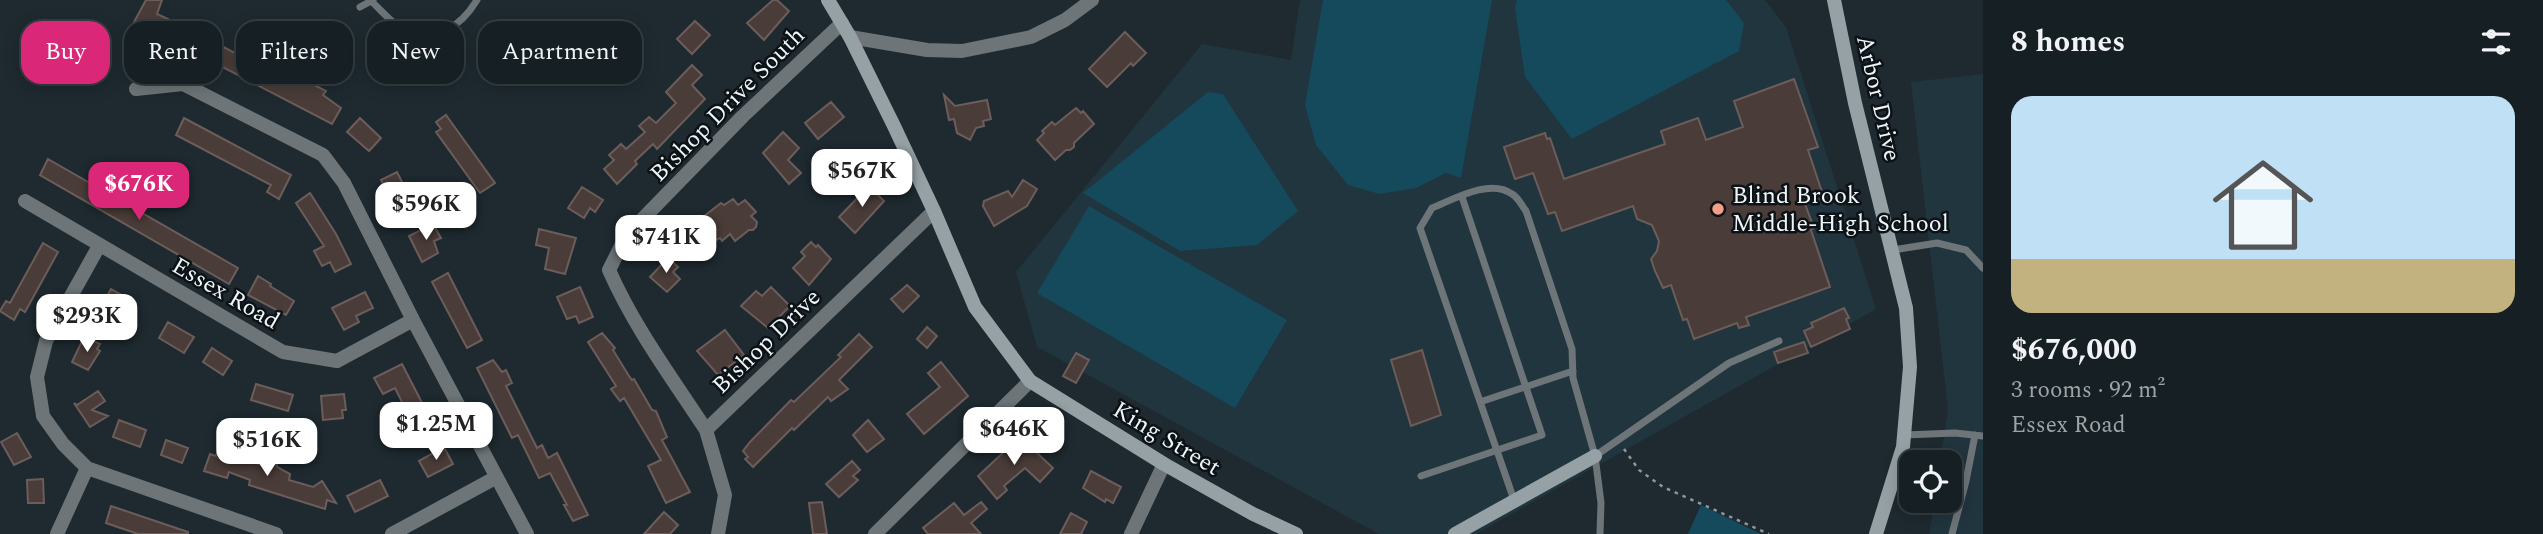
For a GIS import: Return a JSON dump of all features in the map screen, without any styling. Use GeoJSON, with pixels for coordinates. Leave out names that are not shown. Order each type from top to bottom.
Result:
{"type":"FeatureCollection","features":[{"type":"Feature","properties":{"kind":"main road","name":"King Street"},"geometry":{"type":"LineString","coordinates":[[828,0],[850,37],[934,211],[975,307],[1030,381],[1164,464],[1253,514],[1296,534]]}},
{"type":"Feature","properties":{"kind":"main road","name":"Arbor Drive"},"geometry":{"type":"LineString","coordinates":[[1834,0],[1855,103],[1906,308],[1910,367],[1903,447],[1876,534]]}},
{"type":"Feature","properties":{"kind":"main road"},"geometry":{"type":"LineString","coordinates":[[1455,534],[1595,456]]}},
{"type":"Feature","properties":{"kind":"street"},"geometry":{"type":"LineString","coordinates":[[850,37],[927,50],[962,51],[1031,37],[1065,20],[1091,0]]}},
{"type":"Feature","properties":{"kind":"street","name":"Bishop Drive South"},"geometry":{"type":"LineString","coordinates":[[706,430],[638,326],[609,270],[626,236],[743,116],[842,23]]}},
{"type":"Feature","properties":{"kind":"street"},"geometry":{"type":"LineString","coordinates":[[136,89],[183,84],[323,156],[344,183],[495,478],[527,534]]}},
{"type":"Feature","properties":{"kind":"street","name":"Essex Road"},"geometry":{"type":"LineString","coordinates":[[25,201],[283,352],[337,361],[413,320]]}},
{"type":"Feature","properties":{"kind":"street","name":"Bishop Drive"},"geometry":{"type":"LineString","coordinates":[[718,534],[725,495],[706,430],[934,211]]}},
{"type":"Feature","properties":{"kind":"street"},"geometry":{"type":"LineString","coordinates":[[99,246],[46,341],[37,377],[43,416],[63,444],[87,468],[276,534]]}},
{"type":"Feature","properties":{"kind":"street"},"geometry":{"type":"LineString","coordinates":[[875,534],[1030,381]]}},
{"type":"Feature","properties":{"kind":"street"},"geometry":{"type":"LineString","coordinates":[[1131,534],[1164,464]]}},
{"type":"Feature","properties":{"kind":"street"},"geometry":{"type":"LineString","coordinates":[[57,534],[87,468]]}},
{"type":"Feature","properties":{"kind":"street"},"geometry":{"type":"LineString","coordinates":[[391,534],[495,478]]}},
{"type":"Feature","properties":{"kind":"lane"},"geometry":{"type":"LineString","coordinates":[[360,7],[372,1],[404,31],[430,36],[451,29],[469,13],[477,0]]}},
{"type":"Feature","properties":{"kind":"lane"},"geometry":{"type":"LineString","coordinates":[[1514,500],[1420,228],[1432,208],[1481,189],[1498,188],[1513,194],[1526,211],[1572,349],[1573,371],[1595,456],[1601,503],[1601,534]]}},
{"type":"Feature","properties":{"kind":"lane"},"geometry":{"type":"LineString","coordinates":[[1421,476],[1542,435],[1462,197]]}},
{"type":"Feature","properties":{"kind":"lane"},"geometry":{"type":"LineString","coordinates":[[1893,250],[1937,243],[1966,250],[1983,268]]}},
{"type":"Feature","properties":{"kind":"lane"},"geometry":{"type":"LineString","coordinates":[[1595,456],[1729,363],[1779,341]]}},
{"type":"Feature","properties":{"kind":"lane"},"geometry":{"type":"LineString","coordinates":[[1480,402],[1573,371]]}},
{"type":"Feature","properties":{"kind":"lane"},"geometry":{"type":"LineString","coordinates":[[1904,435],[1979,435],[1952,534]]}},
{"type":"Feature","properties":{"kind":"path"},"geometry":{"type":"LineString","coordinates":[[1618,440],[1639,470],[1663,487],[1769,534]]}},
{"type":"Feature","properties":{"kind":"shaded area"},"geometry":{"type":"Polygon","coordinates":[[[1300,0],[1765,0],[1786,27],[1876,309],[1476,534],[1379,534],[1037,347],[1016,272],[1202,44],[1291,60],[1300,0]]]}},
{"type":"Feature","properties":{"kind":"shaded area"},"geometry":{"type":"Polygon","coordinates":[[[1323,0],[1492,0],[1461,178],[1446,173],[1416,188],[1379,194],[1348,185],[1316,145],[1305,105],[1323,0]]]}},
{"type":"Feature","properties":{"kind":"shaded area"},"geometry":{"type":"Polygon","coordinates":[[[1517,0],[1726,0],[1744,23],[1739,51],[1572,139],[1525,77],[1515,8],[1517,0]]]}},
{"type":"Feature","properties":{"kind":"shaded area"},"geometry":{"type":"Polygon","coordinates":[[[1983,74],[1983,534],[1929,534],[1933,513],[1962,513],[1962,450],[1942,450],[1948,410],[1911,82],[1983,74]]]}},
{"type":"Feature","properties":{"kind":"shaded area"},"geometry":{"type":"Polygon","coordinates":[[[1208,92],[1223,94],[1298,211],[1257,245],[1180,251],[1083,193],[1208,92]]]}},
{"type":"Feature","properties":{"kind":"shaded area"},"geometry":{"type":"Polygon","coordinates":[[[1089,206],[1287,320],[1235,408],[1037,293],[1089,206]]]}},
{"type":"Feature","properties":{"kind":"shaded area"},"geometry":{"type":"Polygon","coordinates":[[[1701,505],[1761,534],[1688,534],[1701,505]]]}},
{"type":"Feature","properties":{"kind":"building"},"geometry":{"type":"Polygon","coordinates":[[[146,0],[162,0],[157,14],[168,19],[167,21],[135,21],[146,0]]]}},
{"type":"Feature","properties":{"kind":"building"},"geometry":{"type":"Polygon","coordinates":[[[773,0],[777,0],[789,11],[764,40],[747,23],[773,0]]]}},
{"type":"Feature","properties":{"kind":"building"},"geometry":{"type":"Polygon","coordinates":[[[695,21],[710,35],[692,54],[677,39],[695,21]]]}},
{"type":"Feature","properties":{"kind":"building"},"geometry":{"type":"Polygon","coordinates":[[[1125,32],[1146,53],[1133,66],[1131,63],[1107,87],[1089,69],[1125,32]]]}},
{"type":"Feature","properties":{"kind":"building"},"geometry":{"type":"Polygon","coordinates":[[[222,46],[236,53],[236,74],[222,67],[222,46]]]}},
{"type":"Feature","properties":{"kind":"building"},"geometry":{"type":"Polygon","coordinates":[[[692,65],[702,75],[692,85],[705,99],[657,149],[653,144],[635,161],[637,164],[617,184],[604,169],[614,160],[609,155],[621,144],[626,149],[645,132],[639,126],[649,117],[656,123],[676,103],[666,92],[692,65]]]}},
{"type":"Feature","properties":{"kind":"building","name":"Blind Brook Middle-High School"},"geometry":{"type":"Polygon","coordinates":[[[1794,79],[1818,147],[1808,150],[1824,198],[1805,204],[1830,287],[1746,317],[1749,325],[1739,328],[1737,323],[1694,339],[1687,319],[1683,320],[1671,285],[1663,288],[1655,271],[1651,259],[1657,251],[1659,241],[1652,225],[1637,219],[1633,206],[1562,231],[1555,212],[1548,214],[1533,173],[1515,179],[1504,147],[1545,133],[1547,139],[1550,138],[1564,179],[1665,144],[1661,131],[1698,118],[1706,140],[1743,127],[1734,101],[1794,79]]]}},
{"type":"Feature","properties":{"kind":"building"},"geometry":{"type":"Polygon","coordinates":[[[255,84],[312,84],[326,91],[323,95],[341,108],[332,124],[255,84]]]}},
{"type":"Feature","properties":{"kind":"building"},"geometry":{"type":"Polygon","coordinates":[[[944,95],[955,106],[987,100],[991,119],[983,121],[984,126],[976,128],[970,140],[957,133],[954,119],[949,120],[944,95]]]}},
{"type":"Feature","properties":{"kind":"building"},"geometry":{"type":"Polygon","coordinates":[[[831,102],[844,117],[818,139],[805,123],[831,102]]]}},
{"type":"Feature","properties":{"kind":"building"},"geometry":{"type":"Polygon","coordinates":[[[1076,108],[1081,113],[1083,111],[1094,124],[1074,143],[1074,147],[1055,160],[1037,140],[1052,122],[1055,125],[1076,108]]]}},
{"type":"Feature","properties":{"kind":"building"},"geometry":{"type":"Polygon","coordinates":[[[446,115],[495,183],[480,193],[436,132],[441,129],[436,122],[446,115]]]}},
{"type":"Feature","properties":{"kind":"building"},"geometry":{"type":"Polygon","coordinates":[[[184,118],[291,175],[279,199],[267,192],[271,185],[176,135],[184,118]]]}},
{"type":"Feature","properties":{"kind":"building"},"geometry":{"type":"Polygon","coordinates":[[[360,118],[381,138],[369,151],[347,132],[360,118]]]}},
{"type":"Feature","properties":{"kind":"building"},"geometry":{"type":"Polygon","coordinates":[[[783,132],[799,148],[788,160],[801,173],[789,184],[763,153],[783,132]]]}},
{"type":"Feature","properties":{"kind":"building"},"geometry":{"type":"Polygon","coordinates":[[[48,159],[238,268],[229,284],[40,175],[48,159]]]}},
{"type":"Feature","properties":{"kind":"building"},"geometry":{"type":"Polygon","coordinates":[[[397,172],[410,198],[394,206],[381,180],[397,172]]]}},
{"type":"Feature","properties":{"kind":"building"},"geometry":{"type":"Polygon","coordinates":[[[1023,180],[1037,189],[1027,206],[994,226],[983,206],[984,201],[1008,191],[1012,197],[1023,180]]]}},
{"type":"Feature","properties":{"kind":"building"},"geometry":{"type":"Polygon","coordinates":[[[869,186],[884,201],[855,233],[839,217],[869,186]]]}},
{"type":"Feature","properties":{"kind":"building"},"geometry":{"type":"Polygon","coordinates":[[[582,187],[603,200],[595,212],[590,208],[584,218],[568,208],[582,187]]]}},
{"type":"Feature","properties":{"kind":"building"},"geometry":{"type":"Polygon","coordinates":[[[310,193],[351,264],[335,272],[330,262],[322,266],[314,251],[324,246],[296,203],[310,193]]]}},
{"type":"Feature","properties":{"kind":"building"},"geometry":{"type":"Polygon","coordinates":[[[733,199],[738,205],[745,200],[756,212],[751,216],[757,222],[753,230],[735,241],[730,234],[722,241],[720,238],[716,240],[708,231],[704,234],[694,224],[721,203],[724,205],[733,199]]]}},
{"type":"Feature","properties":{"kind":"building"},"geometry":{"type":"Polygon","coordinates":[[[433,224],[441,238],[434,241],[438,253],[422,262],[409,236],[433,224]]]}},
{"type":"Feature","properties":{"kind":"building"},"geometry":{"type":"Polygon","coordinates":[[[539,229],[576,238],[565,274],[545,269],[549,248],[536,245],[539,229]]]}},
{"type":"Feature","properties":{"kind":"building"},"geometry":{"type":"Polygon","coordinates":[[[811,242],[816,247],[818,245],[831,259],[809,285],[793,268],[805,256],[801,252],[811,242]]]}},
{"type":"Feature","properties":{"kind":"building"},"geometry":{"type":"Polygon","coordinates":[[[43,243],[58,252],[25,312],[20,309],[14,320],[0,311],[6,301],[10,303],[43,243]]]}},
{"type":"Feature","properties":{"kind":"building"},"geometry":{"type":"Polygon","coordinates":[[[668,258],[678,267],[673,272],[680,279],[667,292],[650,277],[668,258]]]}},
{"type":"Feature","properties":{"kind":"building"},"geometry":{"type":"Polygon","coordinates":[[[448,273],[482,340],[467,348],[432,282],[448,273]]]}},
{"type":"Feature","properties":{"kind":"building"},"geometry":{"type":"Polygon","coordinates":[[[258,276],[294,301],[286,315],[248,295],[258,276]]]}},
{"type":"Feature","properties":{"kind":"building"},"geometry":{"type":"Polygon","coordinates":[[[907,285],[919,296],[903,312],[891,299],[907,285]]]}},
{"type":"Feature","properties":{"kind":"building"},"geometry":{"type":"Polygon","coordinates":[[[580,287],[593,317],[579,323],[576,316],[567,319],[557,297],[580,287]]]}},
{"type":"Feature","properties":{"kind":"building"},"geometry":{"type":"Polygon","coordinates":[[[771,287],[790,306],[768,328],[741,306],[756,291],[762,296],[771,287]]]}},
{"type":"Feature","properties":{"kind":"building"},"geometry":{"type":"Polygon","coordinates":[[[111,289],[136,303],[127,319],[102,305],[111,289]]]}},
{"type":"Feature","properties":{"kind":"building"},"geometry":{"type":"Polygon","coordinates":[[[365,292],[373,308],[356,316],[359,322],[344,330],[332,308],[365,292]]]}},
{"type":"Feature","properties":{"kind":"building"},"geometry":{"type":"Polygon","coordinates":[[[1844,308],[1850,329],[1811,347],[1804,331],[1813,327],[1811,323],[1844,308]]]}},
{"type":"Feature","properties":{"kind":"building"},"geometry":{"type":"Polygon","coordinates":[[[168,322],[194,337],[184,353],[159,338],[168,322]]]}},
{"type":"Feature","properties":{"kind":"building"},"geometry":{"type":"Polygon","coordinates":[[[927,327],[937,336],[927,348],[917,339],[927,327]]]}},
{"type":"Feature","properties":{"kind":"building"},"geometry":{"type":"Polygon","coordinates":[[[725,330],[744,355],[718,375],[697,351],[725,330]]]}},
{"type":"Feature","properties":{"kind":"building"},"geometry":{"type":"Polygon","coordinates":[[[602,333],[615,348],[613,350],[652,410],[656,411],[667,437],[662,440],[690,492],[666,503],[648,466],[661,460],[624,398],[620,401],[611,389],[616,386],[588,342],[602,333]]]}},
{"type":"Feature","properties":{"kind":"building"},"geometry":{"type":"Polygon","coordinates":[[[859,334],[872,347],[839,380],[848,389],[831,401],[828,397],[753,467],[745,459],[748,457],[743,451],[750,442],[791,400],[794,402],[841,357],[838,355],[859,334]]]}},
{"type":"Feature","properties":{"kind":"building"},"geometry":{"type":"Polygon","coordinates":[[[84,337],[100,344],[97,349],[100,351],[88,370],[72,362],[84,337]]]}},
{"type":"Feature","properties":{"kind":"building"},"geometry":{"type":"Polygon","coordinates":[[[1804,342],[1808,353],[1778,363],[1774,352],[1804,342]]]}},
{"type":"Feature","properties":{"kind":"building"},"geometry":{"type":"Polygon","coordinates":[[[212,348],[232,361],[223,375],[203,362],[212,348]]]}},
{"type":"Feature","properties":{"kind":"building"},"geometry":{"type":"Polygon","coordinates":[[[1422,350],[1441,415],[1411,426],[1391,360],[1422,350]]]}},
{"type":"Feature","properties":{"kind":"building"},"geometry":{"type":"Polygon","coordinates":[[[1076,353],[1089,360],[1076,383],[1063,376],[1076,353]]]}},
{"type":"Feature","properties":{"kind":"building"},"geometry":{"type":"Polygon","coordinates":[[[493,360],[502,372],[506,370],[512,383],[506,386],[537,448],[542,445],[548,458],[557,453],[588,515],[573,521],[550,473],[539,478],[518,435],[512,438],[477,368],[493,360]]]}},
{"type":"Feature","properties":{"kind":"building"},"geometry":{"type":"Polygon","coordinates":[[[941,362],[968,396],[924,434],[907,414],[940,387],[928,373],[941,362]]]}},
{"type":"Feature","properties":{"kind":"building"},"geometry":{"type":"Polygon","coordinates":[[[402,364],[432,422],[416,430],[395,388],[383,394],[374,378],[402,364]]]}},
{"type":"Feature","properties":{"kind":"building"},"geometry":{"type":"Polygon","coordinates":[[[256,384],[293,395],[288,411],[251,400],[256,384]]]}},
{"type":"Feature","properties":{"kind":"building"},"geometry":{"type":"Polygon","coordinates":[[[98,391],[105,401],[92,410],[108,416],[90,427],[74,403],[77,405],[98,391]]]}},
{"type":"Feature","properties":{"kind":"building"},"geometry":{"type":"Polygon","coordinates":[[[344,394],[346,410],[342,410],[343,418],[323,420],[321,396],[344,394]]]}},
{"type":"Feature","properties":{"kind":"building"},"geometry":{"type":"Polygon","coordinates":[[[119,420],[146,430],[140,447],[113,437],[119,420]]]}},
{"type":"Feature","properties":{"kind":"building"},"geometry":{"type":"Polygon","coordinates":[[[868,420],[884,439],[867,452],[853,435],[868,420]]]}},
{"type":"Feature","properties":{"kind":"building"},"geometry":{"type":"Polygon","coordinates":[[[17,433],[31,457],[14,465],[1,442],[17,433]]]}},
{"type":"Feature","properties":{"kind":"building"},"geometry":{"type":"Polygon","coordinates":[[[1020,437],[1053,468],[1040,482],[1025,468],[1004,486],[1007,490],[997,499],[978,476],[1020,437]]]}},
{"type":"Feature","properties":{"kind":"building"},"geometry":{"type":"Polygon","coordinates":[[[166,440],[188,448],[182,463],[161,455],[166,440]]]}},
{"type":"Feature","properties":{"kind":"building"},"geometry":{"type":"Polygon","coordinates":[[[220,445],[233,450],[232,455],[262,465],[264,460],[277,465],[290,474],[289,480],[313,487],[322,481],[336,503],[327,500],[325,509],[249,485],[250,480],[229,472],[227,478],[204,471],[210,454],[216,456],[220,445]]]}},
{"type":"Feature","properties":{"kind":"building"},"geometry":{"type":"Polygon","coordinates":[[[444,447],[453,464],[428,477],[419,461],[444,447]]]}},
{"type":"Feature","properties":{"kind":"building"},"geometry":{"type":"Polygon","coordinates":[[[852,461],[860,470],[853,476],[858,480],[839,497],[826,484],[852,461]]]}},
{"type":"Feature","properties":{"kind":"building"},"geometry":{"type":"Polygon","coordinates":[[[1091,471],[1121,487],[1113,503],[1106,499],[1105,502],[1083,488],[1091,471]]]}},
{"type":"Feature","properties":{"kind":"building"},"geometry":{"type":"Polygon","coordinates":[[[43,479],[44,503],[28,503],[27,480],[43,479]]]}},
{"type":"Feature","properties":{"kind":"building"},"geometry":{"type":"Polygon","coordinates":[[[380,480],[388,496],[355,512],[347,496],[380,480]]]}},
{"type":"Feature","properties":{"kind":"building"},"geometry":{"type":"Polygon","coordinates":[[[822,502],[827,534],[813,534],[809,503],[822,502]]]}},
{"type":"Feature","properties":{"kind":"building"},"geometry":{"type":"Polygon","coordinates":[[[981,502],[987,509],[971,523],[981,534],[928,534],[923,528],[954,503],[964,515],[981,502]]]}},
{"type":"Feature","properties":{"kind":"building"},"geometry":{"type":"Polygon","coordinates":[[[111,506],[188,534],[138,534],[106,523],[111,506]]]}},
{"type":"Feature","properties":{"kind":"building"},"geometry":{"type":"Polygon","coordinates":[[[664,512],[678,525],[670,534],[644,534],[664,512]]]}},
{"type":"Feature","properties":{"kind":"building"},"geometry":{"type":"Polygon","coordinates":[[[1071,513],[1087,522],[1081,534],[1060,534],[1071,513]]]}},
{"type":"Feature","properties":{"kind":"place","name":"Blind Brook Middle-High School"},"geometry":{"type":"Point","coordinates":[1718,209]}}]}
